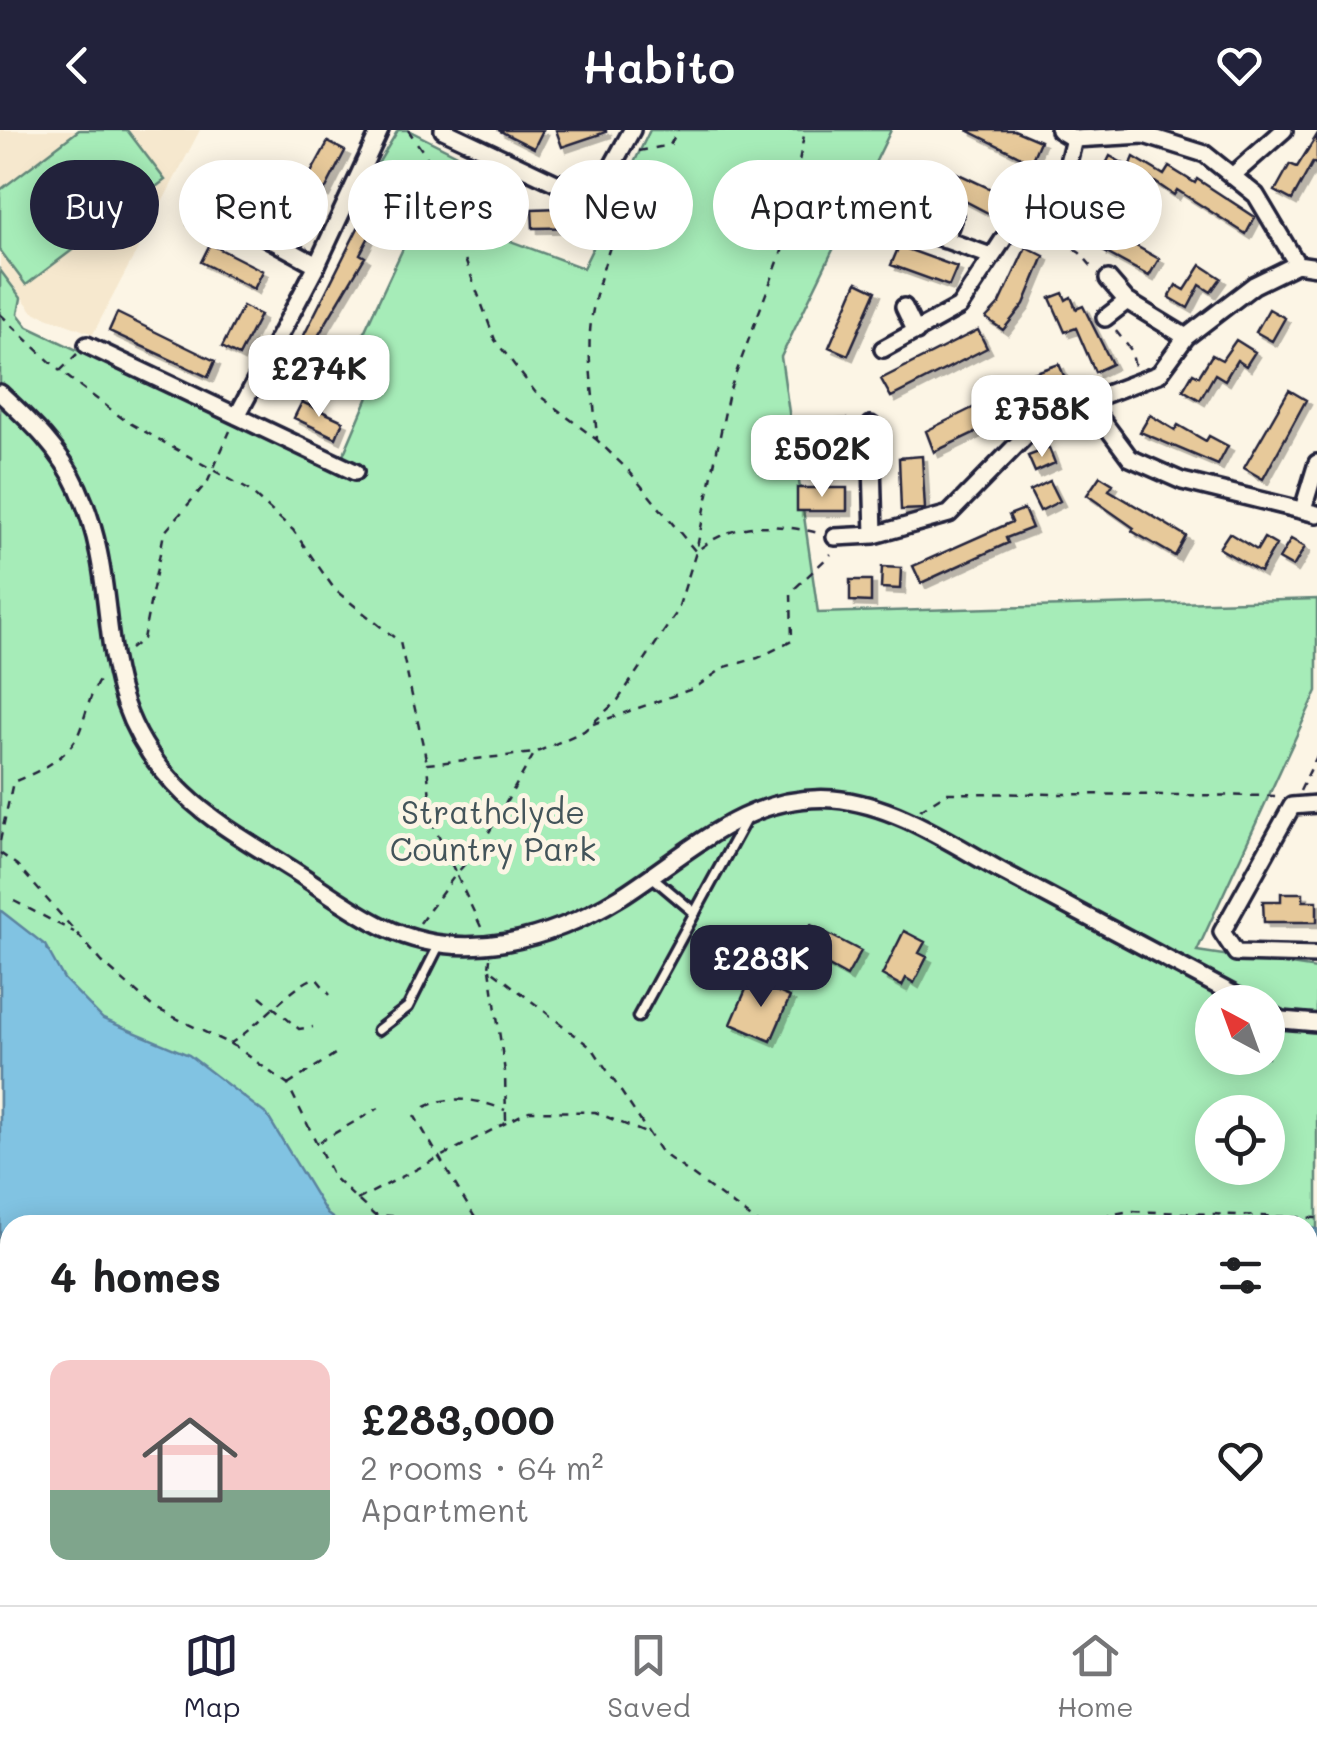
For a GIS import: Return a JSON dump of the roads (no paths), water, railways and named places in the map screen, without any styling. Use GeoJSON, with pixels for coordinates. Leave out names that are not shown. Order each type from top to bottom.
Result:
{"type":"FeatureCollection","features":[{"type":"Feature","properties":{"kind":"street"},"geometry":{"type":"LineString","coordinates":[[237,416],[317,265],[380,130]]}},
{"type":"Feature","properties":{"kind":"street"},"geometry":{"type":"LineString","coordinates":[[444,130],[556,183],[578,182],[610,170],[629,136]]}},
{"type":"Feature","properties":{"kind":"street"},"geometry":{"type":"LineString","coordinates":[[1058,130],[1074,139],[1144,135],[1205,154],[1256,195],[1296,264]]}},
{"type":"Feature","properties":{"kind":"street"},"geometry":{"type":"LineString","coordinates":[[1232,176],[1284,130]]}},
{"type":"Feature","properties":{"kind":"street"},"geometry":{"type":"LineString","coordinates":[[883,349],[959,308],[1020,213],[1067,166],[1074,139]]}},
{"type":"Feature","properties":{"kind":"street"},"geometry":{"type":"LineString","coordinates":[[968,248],[991,256]]}},
{"type":"Feature","properties":{"kind":"street"},"geometry":{"type":"LineString","coordinates":[[289,250],[317,265]]}},
{"type":"Feature","properties":{"kind":"street"},"geometry":{"type":"LineString","coordinates":[[839,537],[874,535],[948,514],[1043,418],[1159,374],[1186,336],[1254,285],[1296,264],[1317,268]]}},
{"type":"Feature","properties":{"kind":"street"},"geometry":{"type":"LineString","coordinates":[[1108,280],[1127,301],[1186,336]]}},
{"type":"Feature","properties":{"kind":"street"},"geometry":{"type":"LineString","coordinates":[[1105,318],[1127,301]]}},
{"type":"Feature","properties":{"kind":"street"},"geometry":{"type":"LineString","coordinates":[[904,307],[916,332]]}},
{"type":"Feature","properties":{"kind":"street"},"geometry":{"type":"LineString","coordinates":[[92,354],[355,472]]}},
{"type":"Feature","properties":{"kind":"street"},"geometry":{"type":"LineString","coordinates":[[0,392],[44,435],[78,488],[100,561],[112,662],[130,724],[153,759],[186,796],[252,844],[386,928],[439,945],[490,946],[565,925],[751,812],[791,800],[836,799],[906,818],[1216,985]]}},
{"type":"Feature","properties":{"kind":"street"},"geometry":{"type":"LineString","coordinates":[[1086,399],[1130,458],[1182,481],[1310,511],[1317,463]]}},
{"type":"Feature","properties":{"kind":"street"},"geometry":{"type":"LineString","coordinates":[[871,425],[874,535]]}},
{"type":"Feature","properties":{"kind":"street"},"geometry":{"type":"LineString","coordinates":[[1317,804],[1294,801],[1222,932],[1236,953],[1317,955]]}},
{"type":"Feature","properties":{"kind":"street"},"geometry":{"type":"LineString","coordinates":[[1285,1020],[1317,1022]]}},
{"type":"Feature","properties":{"kind":"lane"},"geometry":{"type":"LineString","coordinates":[[638,1017],[751,812]]}},
{"type":"Feature","properties":{"kind":"lane"},"geometry":{"type":"LineString","coordinates":[[650,875],[695,913]]}},
{"type":"Feature","properties":{"kind":"lane"},"geometry":{"type":"LineString","coordinates":[[378,1030],[408,1007],[439,945]]}},
{"type":"Feature","properties":{"kind":"water"},"geometry":{"type":"Polygon","coordinates":[[[0,910],[45,945],[64,979],[103,1019],[189,1055],[267,1115],[328,1215],[0,1215],[0,910]]]}},
{"type":"Feature","properties":{"kind":"park label","name":"Strathclyde Country Park"},"geometry":{"type":"Point","coordinates":[493,832]}}]}
